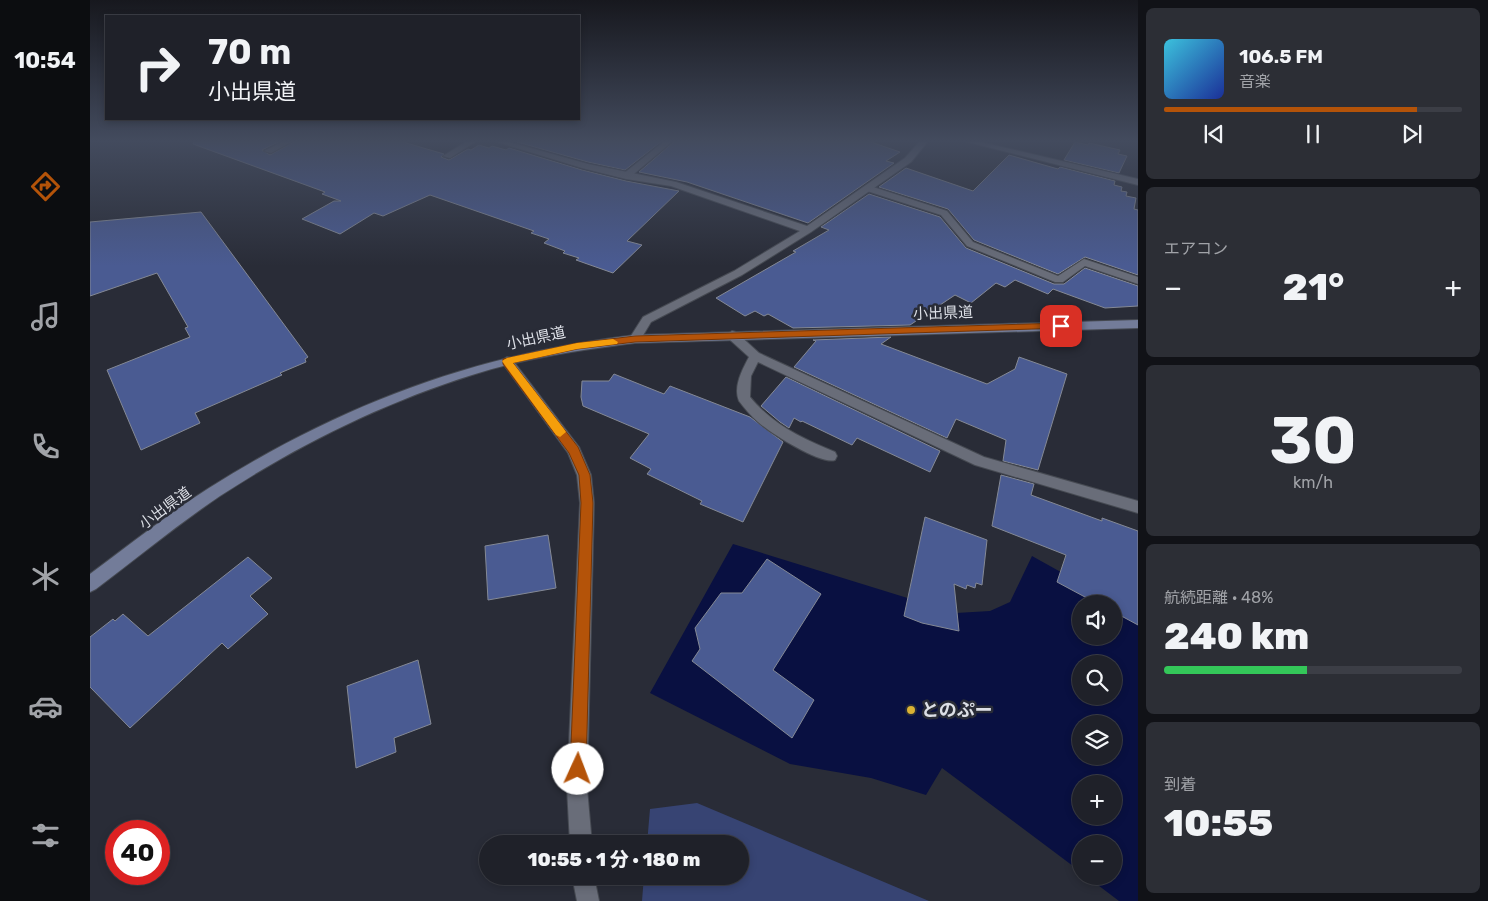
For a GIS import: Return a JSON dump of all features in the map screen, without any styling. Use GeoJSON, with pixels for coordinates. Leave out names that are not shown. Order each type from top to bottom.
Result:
{"type":"FeatureCollection","features":[{"type":"Feature","properties":{"kind":"main road","name":"小出県道"},"geometry":{"type":"LineString","coordinates":[[90,584],[214,493],[272,457],[357,414],[436,382],[507,361],[577,346],[635,339],[1138,324]]}},
{"type":"Feature","properties":{"kind":"street"},"geometry":{"type":"LineString","coordinates":[[662,182],[673,184],[808,230]]}},
{"type":"Feature","properties":{"kind":"street"},"geometry":{"type":"LineString","coordinates":[[635,339],[647,320],[738,273],[808,230],[876,182]]}},
{"type":"Feature","properties":{"kind":"street"},"geometry":{"type":"LineString","coordinates":[[867,188],[944,213],[970,244],[1059,280],[1084,262],[1138,281]]}},
{"type":"Feature","properties":{"kind":"street"},"geometry":{"type":"LineString","coordinates":[[732,335],[755,356],[980,461],[1138,507]]}},
{"type":"Feature","properties":{"kind":"street"},"geometry":{"type":"LineString","coordinates":[[755,356],[745,376],[744,398],[757,416],[792,439],[830,456]]}},
{"type":"Feature","properties":{"kind":"street"},"geometry":{"type":"LineString","coordinates":[[507,361],[574,451],[584,475],[587,503],[577,788],[580,835]]}},
{"type":"Feature","properties":{"kind":"street"},"geometry":{"type":"LineString","coordinates":[[585,885],[588,901]]}},
{"type":"Feature","properties":{"kind":"shaded area","name":"とのぷー"},"geometry":{"type":"Polygon","coordinates":[[[733,544],[956,613],[990,611],[1010,602],[1032,556],[1102,595],[1072,595],[1072,645],[1122,645],[1122,606],[1138,615],[1138,901],[1119,901],[1098,885],[1122,885],[1122,835],[1072,835],[1072,865],[942,768],[926,795],[871,778],[790,764],[650,693],[733,544]]]}},
{"type":"Feature","properties":{"kind":"shaded area"},"geometry":{"type":"Polygon","coordinates":[[[697,803],[929,901],[642,901],[643,885],[749,885],[749,835],[648,835],[650,809],[697,803]]]}},
{"type":"Feature","properties":{"kind":"building"},"geometry":{"type":"Polygon","coordinates":[[[298,182],[632,182],[679,191],[627,241],[642,245],[613,273],[576,260],[579,258],[563,253],[565,251],[544,243],[549,239],[531,233],[534,231],[430,195],[383,216],[374,213],[340,234],[302,219],[334,201],[341,201],[322,194],[325,192],[298,182]]]}},
{"type":"Feature","properties":{"kind":"building"},"geometry":{"type":"Polygon","coordinates":[[[687,182],[867,182],[808,223],[687,182]]]}},
{"type":"Feature","properties":{"kind":"building"},"geometry":{"type":"Polygon","coordinates":[[[886,182],[947,182],[973,191],[982,182],[1115,182],[1114,185],[1122,187],[1121,191],[1127,192],[1126,196],[1136,198],[1134,209],[1138,210],[1138,275],[1085,257],[1058,274],[974,240],[948,209],[879,187],[886,182]]]}},
{"type":"Feature","properties":{"kind":"building"},"geometry":{"type":"Polygon","coordinates":[[[869,194],[940,217],[966,248],[1054,284],[1064,284],[1085,268],[1138,286],[1138,306],[1105,308],[1053,289],[1048,294],[1015,280],[1005,287],[996,283],[971,303],[955,295],[910,325],[793,328],[768,314],[764,316],[755,311],[745,316],[716,298],[796,252],[793,251],[829,230],[821,227],[869,194]]]}},
{"type":"Feature","properties":{"kind":"building"},"geometry":{"type":"Polygon","coordinates":[[[201,212],[308,357],[305,359],[306,362],[280,373],[282,375],[195,413],[200,423],[141,450],[107,370],[190,337],[185,328],[188,327],[157,273],[90,296],[90,222],[201,212]]]}},
{"type":"Feature","properties":{"kind":"building"},"geometry":{"type":"Polygon","coordinates":[[[891,337],[881,344],[987,384],[1015,369],[1019,357],[1067,374],[1038,470],[1003,461],[1006,440],[956,419],[947,438],[794,367],[816,341],[813,340],[891,337]]]}},
{"type":"Feature","properties":{"kind":"building"},"geometry":{"type":"Polygon","coordinates":[[[614,374],[664,394],[670,386],[750,417],[783,442],[743,522],[700,504],[702,501],[647,474],[651,469],[630,458],[649,434],[583,406],[581,397],[582,381],[609,381],[614,374]]]}},
{"type":"Feature","properties":{"kind":"building"},"geometry":{"type":"Polygon","coordinates":[[[786,377],[940,451],[930,472],[857,438],[852,445],[794,418],[789,428],[761,406],[786,377]]]}},
{"type":"Feature","properties":{"kind":"building"},"geometry":{"type":"Polygon","coordinates":[[[1001,475],[1034,484],[1031,495],[1102,521],[1102,518],[1138,531],[1138,625],[1122,616],[1122,595],[1081,595],[1057,582],[1066,555],[992,526],[1001,475]]]}},
{"type":"Feature","properties":{"kind":"building"},"geometry":{"type":"Polygon","coordinates":[[[925,517],[987,540],[982,585],[976,583],[975,588],[967,585],[966,589],[954,584],[959,631],[922,623],[904,616],[925,517]]]}},
{"type":"Feature","properties":{"kind":"building"},"geometry":{"type":"Polygon","coordinates":[[[548,535],[556,588],[488,600],[485,546],[548,535]]]}},
{"type":"Feature","properties":{"kind":"building"},"geometry":{"type":"Polygon","coordinates":[[[248,557],[272,578],[250,596],[268,614],[228,649],[222,643],[130,728],[90,687],[90,637],[113,619],[115,621],[123,614],[148,636],[248,557]]]}},
{"type":"Feature","properties":{"kind":"building"},"geometry":{"type":"Polygon","coordinates":[[[767,559],[821,594],[773,670],[814,700],[792,738],[692,661],[700,649],[695,628],[721,593],[742,593],[767,559]]]}},
{"type":"Feature","properties":{"kind":"building"},"geometry":{"type":"Polygon","coordinates":[[[418,660],[431,724],[394,738],[396,752],[356,768],[347,686],[418,660]]]}},
{"type":"Feature","properties":{"kind":"slow traffic"},"geometry":{"type":"LineString","coordinates":[[560,432],[507,361],[577,346],[613,342]]}},
{"type":"Feature","properties":{"kind":"place","name":"とのぷー"},"geometry":{"type":"Point","coordinates":[911,710]}},
{"type":"Feature","properties":{"kind":"route"},"geometry":{"type":"LineString","coordinates":[[578,769],[587,503],[584,475],[574,451],[507,361],[577,346],[635,339],[1061,326]]}}]}
